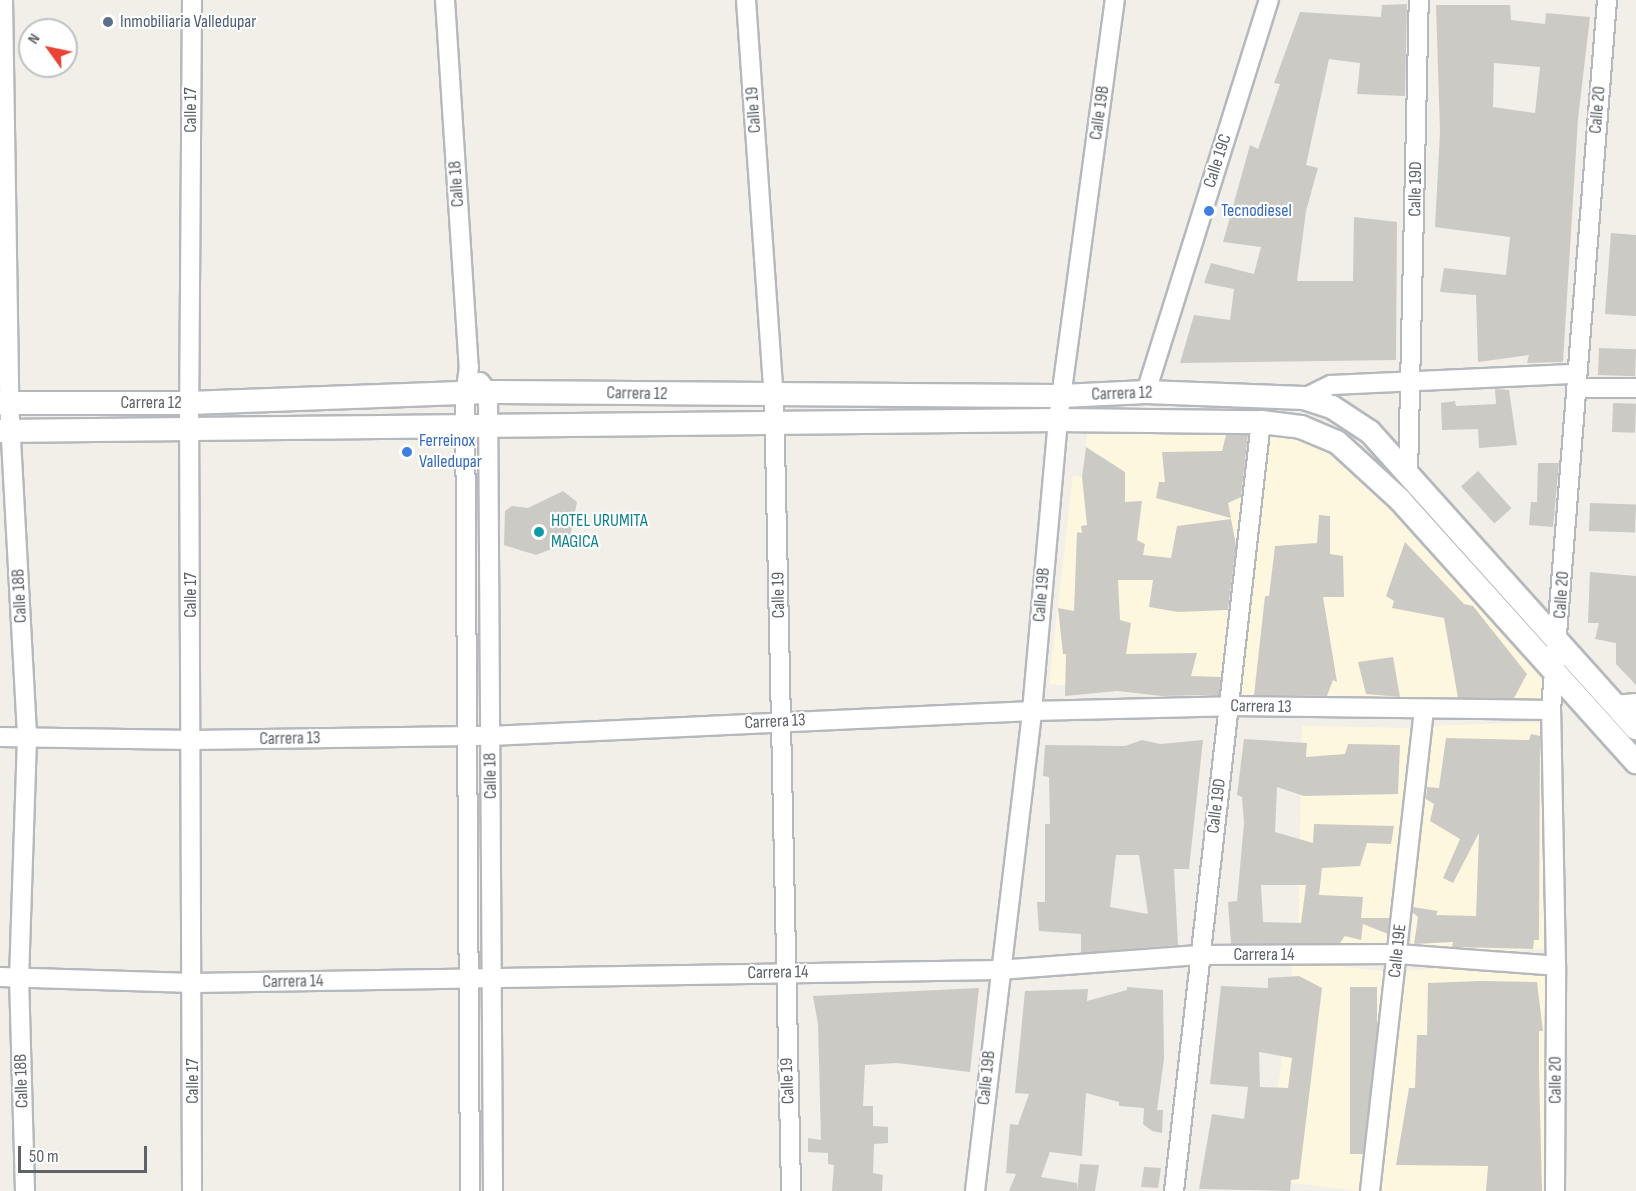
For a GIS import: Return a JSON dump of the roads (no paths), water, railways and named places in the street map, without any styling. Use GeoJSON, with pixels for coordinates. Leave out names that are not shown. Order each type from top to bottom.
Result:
{"type":"FeatureCollection","features":[{"type":"Feature","properties":{"kind":"street","name":"Calle 18B"},"geometry":{"type":"LineString","coordinates":[[3,0],[4,403],[27,738],[19,976],[25,1191]]}},
{"type":"Feature","properties":{"kind":"street","name":"Calle 17"},"geometry":{"type":"LineString","coordinates":[[192,0],[189,403],[194,983],[192,1191]]}},
{"type":"Feature","properties":{"kind":"street","name":"Calle 18"},"geometry":{"type":"LineString","coordinates":[[445,0],[469,367],[465,394],[471,979],[470,1191]]}},
{"type":"Feature","properties":{"kind":"street","name":"Calle 19"},"geometry":{"type":"LineString","coordinates":[[746,0],[774,396],[785,974],[792,1191]]}},
{"type":"Feature","properties":{"kind":"street","name":"Calle 19B"},"geometry":{"type":"LineString","coordinates":[[975,1191],[999,970],[1032,711],[1058,420],[1115,0]]}},
{"type":"Feature","properties":{"kind":"street","name":"Calle 19C"},"geometry":{"type":"LineString","coordinates":[[1146,392],[1269,0]]}},
{"type":"Feature","properties":{"kind":"street","name":"Calle 19D"},"geometry":{"type":"LineString","coordinates":[[1408,475],[1419,0]]}},
{"type":"Feature","properties":{"kind":"street","name":"Calle 20"},"geometry":{"type":"LineString","coordinates":[[1555,1191],[1556,966],[1551,710],[1558,645],[1607,0]]}},
{"type":"Feature","properties":{"kind":"street"},"geometry":{"type":"LineString","coordinates":[[469,367],[488,392]]}},
{"type":"Feature","properties":{"kind":"street"},"geometry":{"type":"LineString","coordinates":[[1304,398],[1331,385],[1412,379],[1577,381],[1636,388]]}},
{"type":"Feature","properties":{"kind":"street","name":"Carrera 12"},"geometry":{"type":"LineString","coordinates":[[4,403],[189,403],[488,392],[774,396],[1062,396],[1146,392],[1273,395],[1304,398],[1332,407],[1359,422],[1558,645],[1625,704],[1636,728]]}},
{"type":"Feature","properties":{"kind":"street","name":"Calle 18"},"geometry":{"type":"LineString","coordinates":[[488,392],[493,1191]]}},
{"type":"Feature","properties":{"kind":"street","name":"Carrera 12"},"geometry":{"type":"LineString","coordinates":[[6,431],[466,428],[1058,420],[1261,422],[1314,431],[1347,450],[1425,527],[1554,674],[1636,762]]}},
{"type":"Feature","properties":{"kind":"street","name":"Calle 19D"},"geometry":{"type":"LineString","coordinates":[[1174,1191],[1198,955],[1230,706],[1261,422]]}},
{"type":"Feature","properties":{"kind":"street","name":"Carrera 13"},"geometry":{"type":"LineString","coordinates":[[0,737],[192,740],[490,736],[781,721],[1230,706],[1424,711],[1551,710]]}},
{"type":"Feature","properties":{"kind":"street","name":"Calle 19E"},"geometry":{"type":"LineString","coordinates":[[1370,1191],[1424,711]]}},
{"type":"Feature","properties":{"kind":"street","name":"Carrera 14"},"geometry":{"type":"LineString","coordinates":[[0,977],[194,983],[785,974],[999,970],[1198,955],[1398,954],[1556,966]]}},
{"type":"Feature","properties":{"kind":"place","name":"Inmobiliaria Valledupar"},"geometry":{"type":"Point","coordinates":[108,22]}},
{"type":"Feature","properties":{"kind":"place","name":"Tecnodiesel"},"geometry":{"type":"Point","coordinates":[1209,211]}},
{"type":"Feature","properties":{"kind":"place","name":"Ferreinox Valledupar"},"geometry":{"type":"Point","coordinates":[407,452]}},
{"type":"Feature","properties":{"kind":"place","name":"HOTEL URUMITA MAGICA"},"geometry":{"type":"Point","coordinates":[539,532]}}]}
